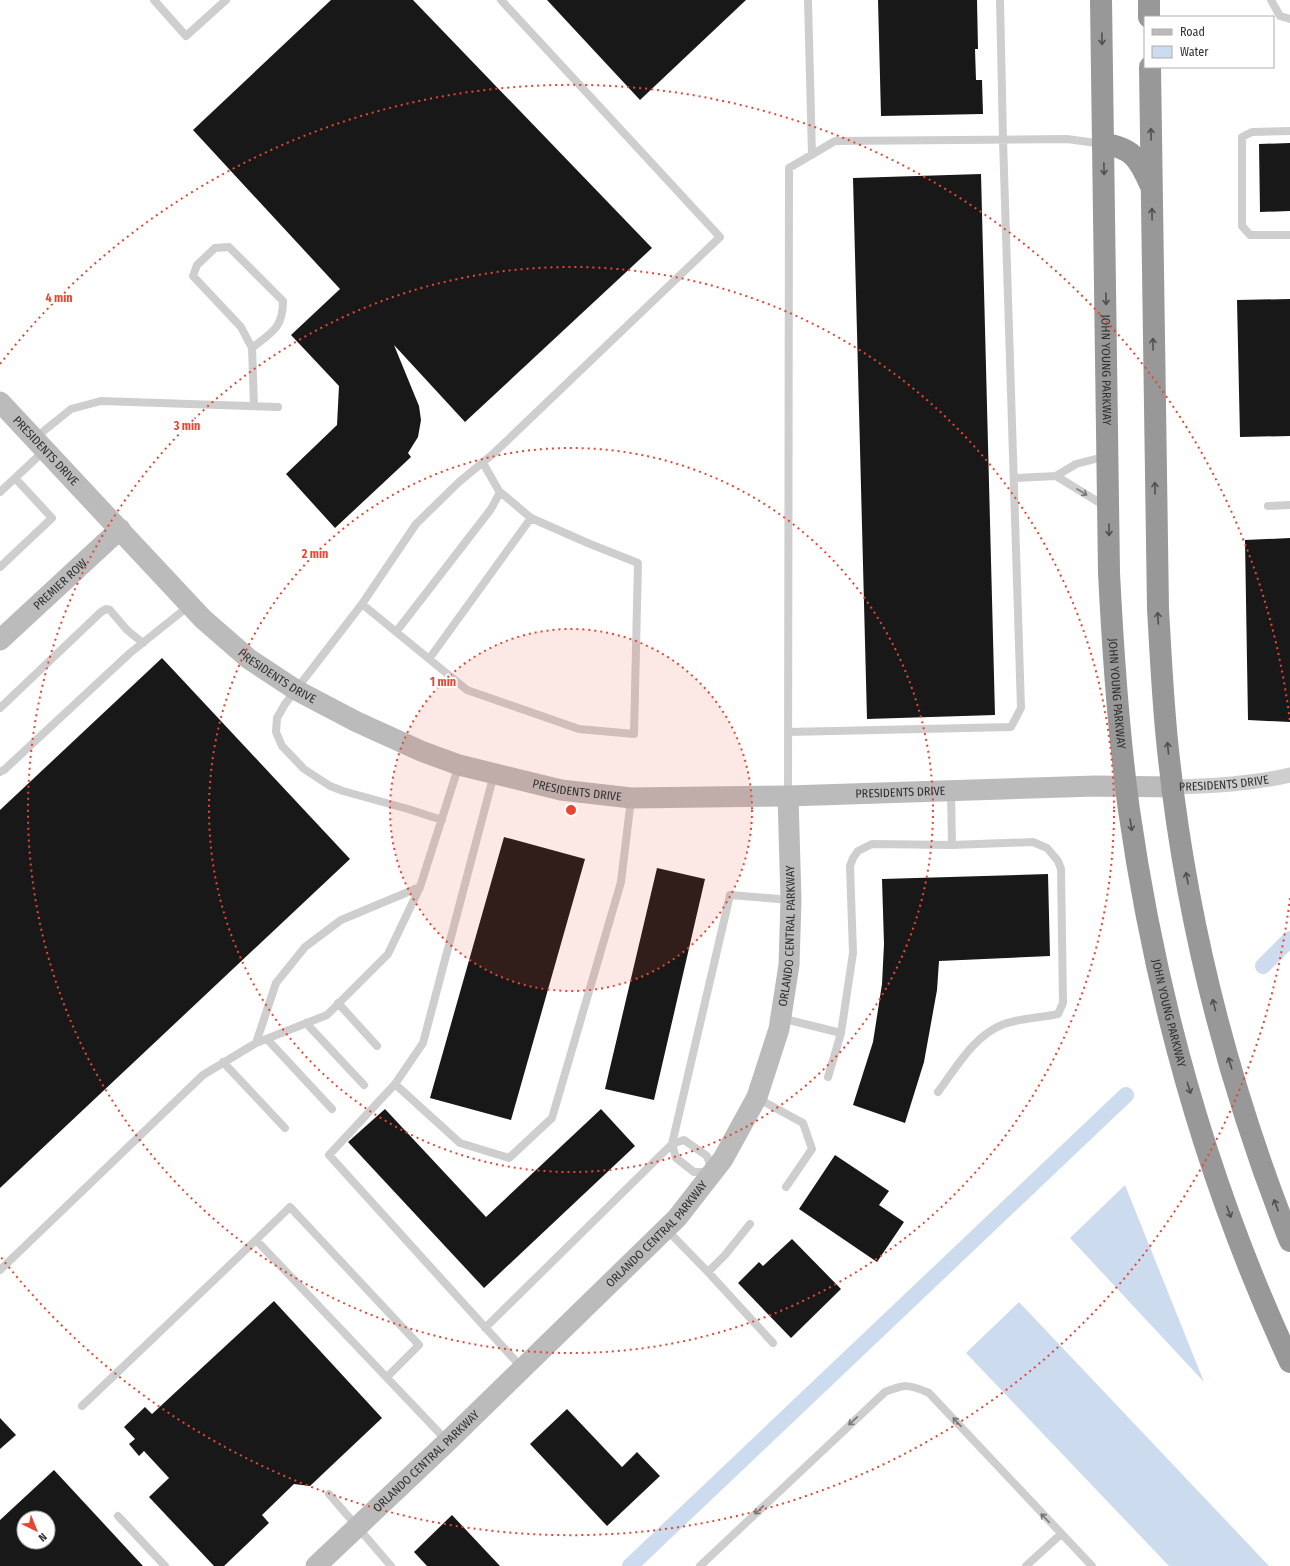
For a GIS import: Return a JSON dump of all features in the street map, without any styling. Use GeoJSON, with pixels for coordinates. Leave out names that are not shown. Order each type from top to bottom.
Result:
{"type":"FeatureCollection","features":[{"type":"Feature","properties":{"kind":"highway","name":"JOHN YOUNG PARKWAY"},"geometry":{"type":"LineString","coordinates":[[1101,0],[1109,573],[1114,667],[1126,786],[1138,870],[1150,934],[1184,1074],[1227,1208],[1248,1264],[1290,1362]]}},
{"type":"Feature","properties":{"kind":"highway"},"geometry":{"type":"LineString","coordinates":[[1149,0],[1149,16]]}},
{"type":"Feature","properties":{"kind":"highway"},"geometry":{"type":"LineString","coordinates":[[1150,68],[1158,609],[1162,684],[1173,787],[1195,918],[1224,1043],[1259,1156],[1290,1241]]}},
{"type":"Feature","properties":{"kind":"highway"},"geometry":{"type":"LineString","coordinates":[[1103,144],[1117,145],[1131,152],[1142,164],[1152,187]]}},
{"type":"Feature","properties":{"kind":"street","name":"PRESIDENTS DRIVE"},"geometry":{"type":"LineString","coordinates":[[0,402],[190,605],[249,659],[296,690],[357,722],[420,751],[459,764],[561,790],[631,798],[788,796],[1126,786],[1203,786],[1244,783],[1290,775]]}},
{"type":"Feature","properties":{"kind":"street","name":"PREMIER ROW"},"geometry":{"type":"LineString","coordinates":[[0,640],[120,529]]}},
{"type":"Feature","properties":{"kind":"street","name":"ORLANDO CENTRAL PARKWAY"},"geometry":{"type":"LineString","coordinates":[[316,1566],[448,1442],[677,1218],[723,1159],[757,1097],[779,1029],[781,1018],[790,965],[791,900],[788,796]]}},
{"type":"Feature","properties":{"kind":"lane"},"geometry":{"type":"LineString","coordinates":[[154,0],[186,36],[226,0]]}},
{"type":"Feature","properties":{"kind":"lane"},"geometry":{"type":"LineString","coordinates":[[442,820],[330,786],[304,769],[282,746],[276,732],[277,718],[285,704],[362,604],[416,524],[459,482],[483,463],[720,237],[501,0]]}},
{"type":"Feature","properties":{"kind":"lane"},"geometry":{"type":"LineString","coordinates":[[808,0],[812,155]]}},
{"type":"Feature","properties":{"kind":"lane"},"geometry":{"type":"LineString","coordinates":[[788,732],[1011,726],[1021,708],[1000,0]]}},
{"type":"Feature","properties":{"kind":"lane"},"geometry":{"type":"LineString","coordinates":[[1271,0],[1280,16],[1290,19]]}},
{"type":"Feature","properties":{"kind":"lane"},"geometry":{"type":"LineString","coordinates":[[1290,131],[1252,132],[1242,137],[1242,226],[1250,235],[1290,235]]}},
{"type":"Feature","properties":{"kind":"lane"},"geometry":{"type":"LineString","coordinates":[[788,796],[789,168],[834,141],[1067,139],[1103,144]]}},
{"type":"Feature","properties":{"kind":"lane"},"geometry":{"type":"LineString","coordinates":[[252,348],[276,329],[283,314],[283,300],[229,247],[215,248],[197,265],[193,276],[241,327],[252,348],[254,406]]}},
{"type":"Feature","properties":{"kind":"lane"},"geometry":{"type":"LineString","coordinates":[[0,492],[15,478],[40,444],[71,409],[101,401],[278,407]]}},
{"type":"Feature","properties":{"kind":"lane"},"geometry":{"type":"LineString","coordinates":[[1014,478],[1056,476],[1076,464],[1108,456]]}},
{"type":"Feature","properties":{"kind":"lane"},"geometry":{"type":"LineString","coordinates":[[362,604],[467,690],[579,729],[634,734],[638,562],[590,544],[531,518],[500,492],[483,463]]}},
{"type":"Feature","properties":{"kind":"lane"},"geometry":{"type":"LineString","coordinates":[[1056,476],[1108,508]]}},
{"type":"Feature","properties":{"kind":"lane"},"geometry":{"type":"LineString","coordinates":[[0,567],[52,518],[15,478]]}},
{"type":"Feature","properties":{"kind":"lane"},"geometry":{"type":"LineString","coordinates":[[396,632],[491,509],[500,492]]}},
{"type":"Feature","properties":{"kind":"lane"},"geometry":{"type":"LineString","coordinates":[[1268,506],[1290,505]]}},
{"type":"Feature","properties":{"kind":"lane"},"geometry":{"type":"LineString","coordinates":[[429,659],[531,518]]}},
{"type":"Feature","properties":{"kind":"lane"},"geometry":{"type":"LineString","coordinates":[[0,772],[4,770],[124,658],[190,605]]}},
{"type":"Feature","properties":{"kind":"lane"},"geometry":{"type":"LineString","coordinates":[[0,708],[101,612],[110,610],[127,630],[143,643]]}},
{"type":"Feature","properties":{"kind":"lane"},"geometry":{"type":"LineString","coordinates":[[0,1270],[203,1075],[256,1043],[327,1015],[388,954],[420,887],[459,764]]}},
{"type":"Feature","properties":{"kind":"lane"},"geometry":{"type":"LineString","coordinates":[[494,774],[423,1043],[395,1084],[329,1155],[522,1369]]}},
{"type":"Feature","properties":{"kind":"lane"},"geometry":{"type":"LineString","coordinates":[[951,791],[952,845]]}},
{"type":"Feature","properties":{"kind":"lane"},"geometry":{"type":"LineString","coordinates":[[395,1084],[460,1143],[509,1158],[552,1118],[621,882],[631,798]]}},
{"type":"Feature","properties":{"kind":"lane"},"geometry":{"type":"LineString","coordinates":[[828,1077],[841,1033],[853,953],[850,866],[858,851],[872,844],[952,845],[1033,842],[1047,848],[1058,861],[1060,869],[1063,1003],[1058,1014],[1004,1024],[991,1030],[969,1050],[938,1092]]}},
{"type":"Feature","properties":{"kind":"lane"},"geometry":{"type":"LineString","coordinates":[[256,1043],[276,982],[305,947],[341,920],[420,887]]}},
{"type":"Feature","properties":{"kind":"lane"},"geometry":{"type":"LineString","coordinates":[[485,1328],[672,1144],[684,1140],[707,1156],[713,1172],[694,1172],[676,1158],[672,1144],[730,896],[791,900]]}},
{"type":"Feature","properties":{"kind":"lane"},"geometry":{"type":"LineString","coordinates":[[338,1003],[377,1046]]}},
{"type":"Feature","properties":{"kind":"lane"},"geometry":{"type":"LineString","coordinates":[[781,1018],[841,1033]]}},
{"type":"Feature","properties":{"kind":"lane"},"geometry":{"type":"LineString","coordinates":[[306,1023],[364,1085]]}},
{"type":"Feature","properties":{"kind":"lane"},"geometry":{"type":"LineString","coordinates":[[267,1039],[332,1109]]}},
{"type":"Feature","properties":{"kind":"lane"},"geometry":{"type":"LineString","coordinates":[[223,1062],[285,1128]]}},
{"type":"Feature","properties":{"kind":"lane"},"geometry":{"type":"LineString","coordinates":[[757,1097],[803,1123],[812,1149],[786,1188]]}},
{"type":"Feature","properties":{"kind":"lane"},"geometry":{"type":"LineString","coordinates":[[82,1406],[290,1207],[420,1345],[387,1377]]}},
{"type":"Feature","properties":{"kind":"lane"},"geometry":{"type":"LineString","coordinates":[[708,1272],[725,1255],[750,1224]]}},
{"type":"Feature","properties":{"kind":"lane"},"geometry":{"type":"LineString","coordinates":[[666,1229],[773,1343]]}},
{"type":"Feature","properties":{"kind":"lane"},"geometry":{"type":"LineString","coordinates":[[256,1240],[448,1442]]}},
{"type":"Feature","properties":{"kind":"lane"},"geometry":{"type":"LineString","coordinates":[[700,1566],[885,1392],[900,1386],[913,1386],[929,1393],[1092,1566]]}},
{"type":"Feature","properties":{"kind":"lane"},"geometry":{"type":"LineString","coordinates":[[329,1494],[391,1566]]}},
{"type":"Feature","properties":{"kind":"lane"},"geometry":{"type":"LineString","coordinates":[[118,1516],[165,1566]]}},
{"type":"Feature","properties":{"kind":"lane"},"geometry":{"type":"LineString","coordinates":[[1026,1566],[1061,1534]]}},
{"type":"Feature","properties":{"kind":"water"},"geometry":{"type":"Polygon","coordinates":[[[1125,1185],[1204,1382],[1070,1238],[1125,1185]]]}},
{"type":"Feature","properties":{"kind":"water"},"geometry":{"type":"Polygon","coordinates":[[[1019,1302],[1269,1566],[1169,1566],[966,1353],[1019,1302]]]}},
{"type":"Feature","properties":{"kind":"building"},"geometry":{"type":"Polygon","coordinates":[[[331,0],[413,0],[652,248],[465,422],[394,345],[419,406],[421,420],[418,437],[408,453],[411,457],[335,528],[286,474],[337,425],[339,386],[291,335],[340,289],[193,130],[331,0]]]}},
{"type":"Feature","properties":{"kind":"building"},"geometry":{"type":"Polygon","coordinates":[[[547,0],[746,0],[640,100],[547,0]]]}},
{"type":"Feature","properties":{"kind":"building"},"geometry":{"type":"Polygon","coordinates":[[[878,0],[977,0],[978,49],[975,49],[976,80],[982,80],[983,114],[881,116],[878,0]]]}},
{"type":"Feature","properties":{"kind":"building"},"geometry":{"type":"Polygon","coordinates":[[[1290,143],[1290,211],[1260,212],[1259,144],[1290,143]]]}},
{"type":"Feature","properties":{"kind":"building"},"geometry":{"type":"Polygon","coordinates":[[[981,174],[995,715],[867,719],[853,178],[981,174]]]}},
{"type":"Feature","properties":{"kind":"building"},"geometry":{"type":"Polygon","coordinates":[[[1290,299],[1290,436],[1240,437],[1237,300],[1290,299]]]}},
{"type":"Feature","properties":{"kind":"building"},"geometry":{"type":"Polygon","coordinates":[[[1290,538],[1290,722],[1248,720],[1245,540],[1290,538]]]}},
{"type":"Feature","properties":{"kind":"building"},"geometry":{"type":"Polygon","coordinates":[[[162,658],[350,859],[0,1188],[0,810],[162,658]]]}},
{"type":"Feature","properties":{"kind":"building"},"geometry":{"type":"Polygon","coordinates":[[[504,837],[585,859],[511,1120],[430,1098],[504,837]]]}},
{"type":"Feature","properties":{"kind":"building"},"geometry":{"type":"Polygon","coordinates":[[[657,868],[705,879],[654,1100],[605,1089],[657,868]]]}},
{"type":"Feature","properties":{"kind":"building"},"geometry":{"type":"Polygon","coordinates":[[[1048,874],[1050,956],[939,961],[937,990],[924,1062],[905,1123],[853,1105],[873,1042],[882,984],[884,944],[882,879],[1048,874]]]}},
{"type":"Feature","properties":{"kind":"building"},"geometry":{"type":"Polygon","coordinates":[[[385,1109],[486,1217],[601,1109],[635,1146],[484,1288],[348,1142],[385,1109]]]}},
{"type":"Feature","properties":{"kind":"building"},"geometry":{"type":"Polygon","coordinates":[[[835,1155],[889,1191],[879,1205],[904,1222],[877,1262],[799,1209],[835,1155]]]}},
{"type":"Feature","properties":{"kind":"building"},"geometry":{"type":"Polygon","coordinates":[[[792,1239],[841,1289],[791,1338],[738,1283],[759,1262],[763,1266],[792,1239]]]}},
{"type":"Feature","properties":{"kind":"building"},"geometry":{"type":"Polygon","coordinates":[[[274,1301],[382,1418],[310,1486],[294,1484],[262,1515],[269,1523],[224,1566],[214,1566],[149,1497],[169,1478],[144,1451],[139,1456],[129,1444],[135,1439],[124,1427],[145,1407],[152,1414],[274,1301]]]}},
{"type":"Feature","properties":{"kind":"building"},"geometry":{"type":"Polygon","coordinates":[[[567,1409],[622,1467],[637,1452],[660,1476],[607,1526],[530,1444],[567,1409]]]}},
{"type":"Feature","properties":{"kind":"building"},"geometry":{"type":"Polygon","coordinates":[[[0,1418],[16,1435],[0,1449],[0,1418]]]}},
{"type":"Feature","properties":{"kind":"building"},"geometry":{"type":"Polygon","coordinates":[[[54,1470],[143,1566],[0,1566],[0,1520],[54,1470]]]}},
{"type":"Feature","properties":{"kind":"building"},"geometry":{"type":"Polygon","coordinates":[[[452,1515],[500,1566],[427,1566],[414,1552],[452,1515]]]}},
{"type":"Feature","properties":{"kind":"waterway"},"geometry":{"type":"LineString","coordinates":[[1263,966],[1290,939]]}},
{"type":"Feature","properties":{"kind":"waterway"},"geometry":{"type":"LineString","coordinates":[[630,1566],[1126,1095]]}}]}
